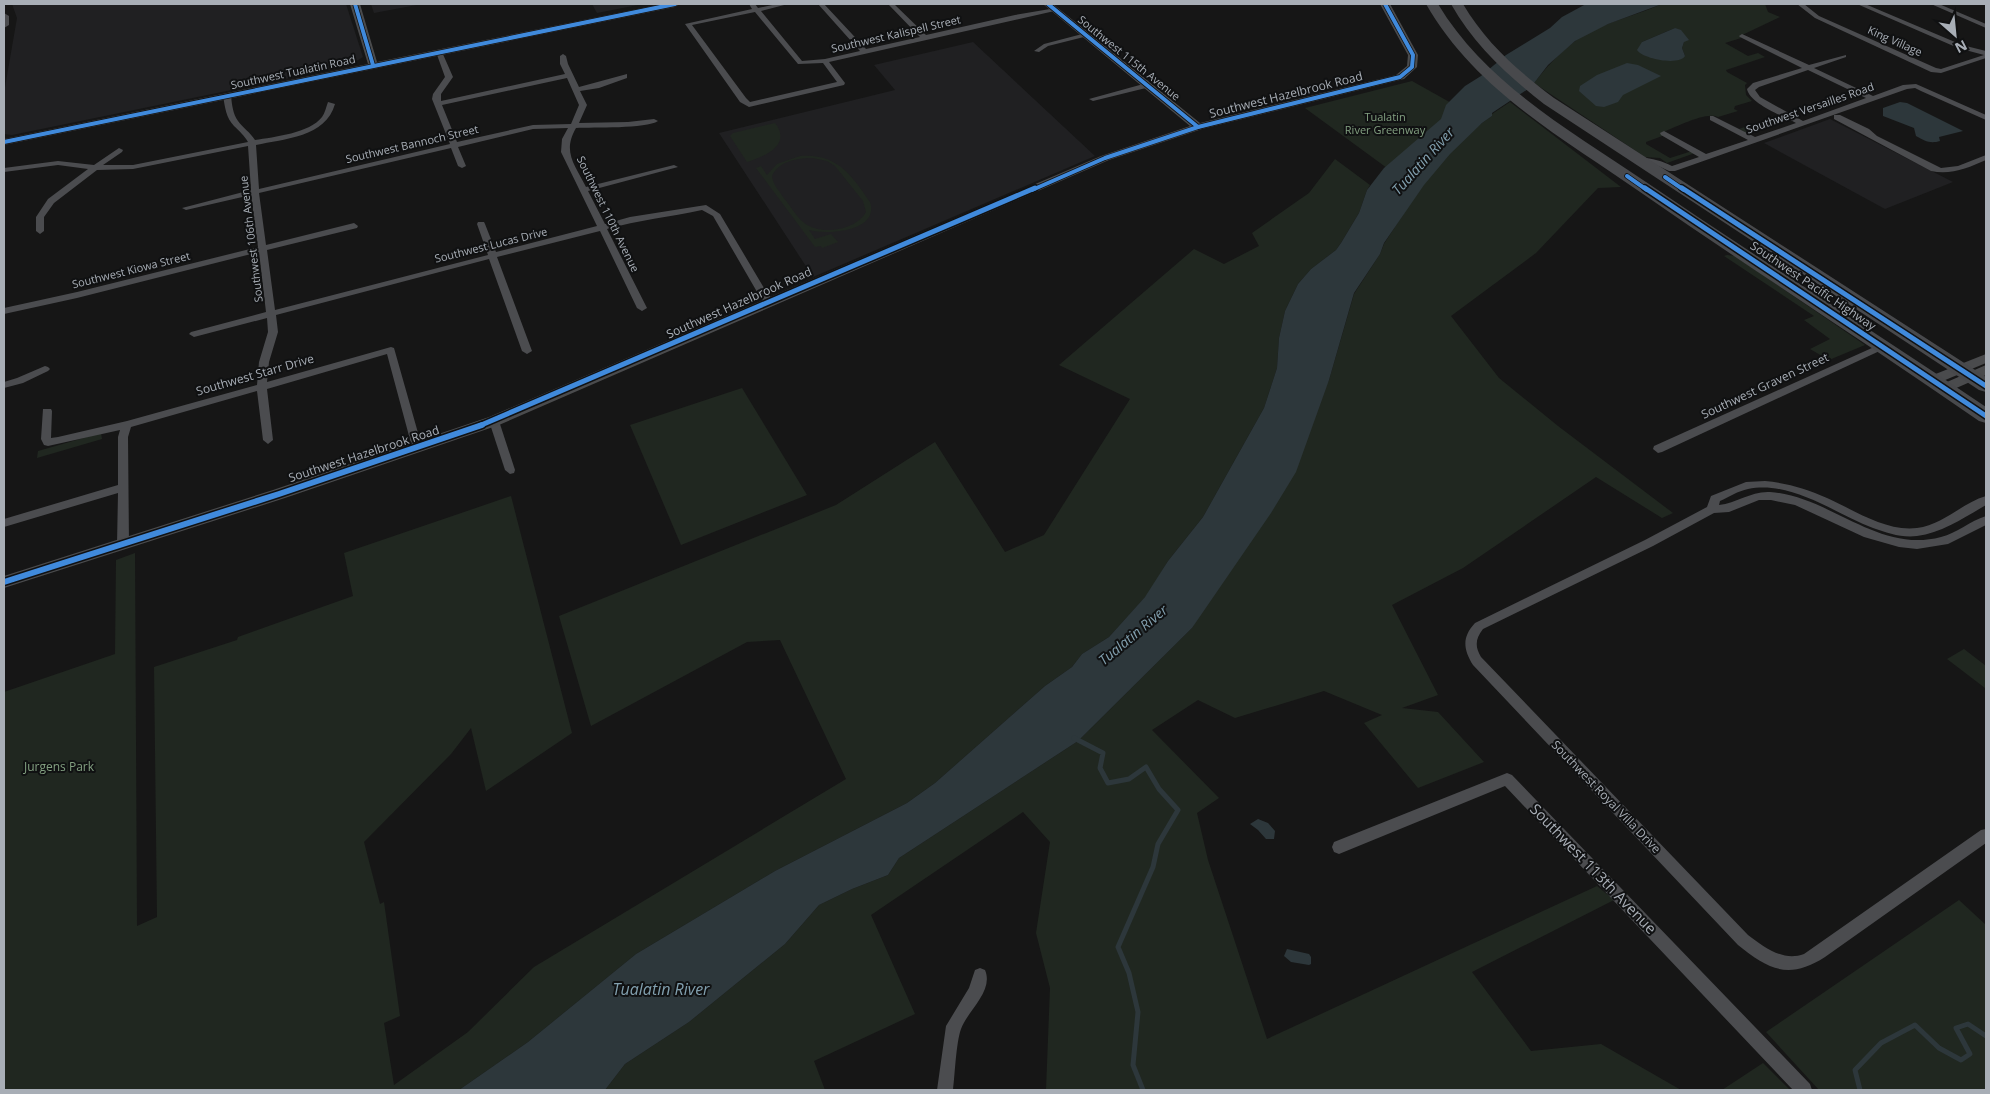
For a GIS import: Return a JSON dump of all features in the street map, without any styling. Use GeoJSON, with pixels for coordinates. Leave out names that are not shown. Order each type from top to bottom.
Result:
{"type":"FeatureCollection","features":[{"type":"Feature","properties":{"kind":"highway","name":"Southwest Pacific Highway"},"geometry":{"type":"LineString","coordinates":[[1431,4],[1442,23],[1461,48],[1504,89],[1551,124],[1986,416]]}},
{"type":"Feature","properties":{"kind":"highway","name":"Southwest Pacific Highway"},"geometry":{"type":"LineString","coordinates":[[1457,4],[1475,32],[1495,55],[1516,74],[1570,115],[1976,375]]}},
{"type":"Feature","properties":{"kind":"main road"},"geometry":{"type":"LineString","coordinates":[[355,4],[374,65]]}},
{"type":"Feature","properties":{"kind":"main road","name":"Southwest Tualatin Road"},"geometry":{"type":"LineString","coordinates":[[4,142],[675,4]]}},
{"type":"Feature","properties":{"kind":"main road","name":"Southwest 115th Avenue"},"geometry":{"type":"LineString","coordinates":[[1052,7],[1198,127]]}},
{"type":"Feature","properties":{"kind":"main road"},"geometry":{"type":"LineString","coordinates":[[4,16],[4,25]]}},
{"type":"Feature","properties":{"kind":"main road"},"geometry":{"type":"LineString","coordinates":[[1939,384],[1976,375],[1986,358]]}},
{"type":"Feature","properties":{"kind":"street"},"geometry":{"type":"LineString","coordinates":[[785,4],[754,7],[688,24],[743,100],[749,105],[841,83],[825,60]]}},
{"type":"Feature","properties":{"kind":"street"},"geometry":{"type":"LineString","coordinates":[[821,4],[864,51]]}},
{"type":"Feature","properties":{"kind":"street"},"geometry":{"type":"LineString","coordinates":[[891,4],[924,37]]}},
{"type":"Feature","properties":{"kind":"street","name":"Southwest Hazelbrook Road"},"geometry":{"type":"LineString","coordinates":[[4,582],[494,421],[1089,164],[1198,127],[1386,82],[1404,75],[1414,63],[1413,55],[1384,4]]}},
{"type":"Feature","properties":{"kind":"street","name":"King Village"},"geometry":{"type":"LineString","coordinates":[[1800,4],[1816,17],[1934,70],[1941,71],[1986,55]]}},
{"type":"Feature","properties":{"kind":"street"},"geometry":{"type":"LineString","coordinates":[[1860,4],[1960,47],[1986,55]]}},
{"type":"Feature","properties":{"kind":"street"},"geometry":{"type":"LineString","coordinates":[[1934,4],[1986,26]]}},
{"type":"Feature","properties":{"kind":"street","name":"Southwest Kalispell Street"},"geometry":{"type":"LineString","coordinates":[[754,7],[800,63],[825,60],[1052,7]]}},
{"type":"Feature","properties":{"kind":"street"},"geometry":{"type":"LineString","coordinates":[[1037,52],[1046,45],[1086,35]]}},
{"type":"Feature","properties":{"kind":"street"},"geometry":{"type":"LineString","coordinates":[[1742,36],[1871,98]]}},
{"type":"Feature","properties":{"kind":"street"},"geometry":{"type":"LineString","coordinates":[[440,52],[449,77],[437,94],[438,104],[462,166]]}},
{"type":"Feature","properties":{"kind":"street","name":"Southwest 110th Avenue"},"geometry":{"type":"LineString","coordinates":[[564,56],[563,62],[584,105],[580,118],[568,135],[564,146],[601,228],[642,308]]}},
{"type":"Feature","properties":{"kind":"street"},"geometry":{"type":"LineString","coordinates":[[1802,123],[1757,99],[1752,94],[1751,89],[1844,56]]}},
{"type":"Feature","properties":{"kind":"street"},"geometry":{"type":"LineString","coordinates":[[438,104],[569,75]]}},
{"type":"Feature","properties":{"kind":"street"},"geometry":{"type":"LineString","coordinates":[[577,90],[596,86],[624,76]]}},
{"type":"Feature","properties":{"kind":"street"},"geometry":{"type":"LineString","coordinates":[[1093,99],[1147,85]]}},
{"type":"Feature","properties":{"kind":"street","name":"Southwest Versailles Road"},"geometry":{"type":"LineString","coordinates":[[1640,160],[1656,162],[1672,169],[1906,86],[1916,86],[1986,118]]}},
{"type":"Feature","properties":{"kind":"street"},"geometry":{"type":"LineString","coordinates":[[226,96],[230,114],[252,143]]}},
{"type":"Feature","properties":{"kind":"street"},"geometry":{"type":"LineString","coordinates":[[4,170],[58,163],[96,168],[133,168],[313,128],[324,121],[330,114],[331,104]]}},
{"type":"Feature","properties":{"kind":"street"},"geometry":{"type":"LineString","coordinates":[[1837,117],[1934,169],[1950,171],[1986,157]]}},
{"type":"Feature","properties":{"kind":"street"},"geometry":{"type":"LineString","coordinates":[[1713,118],[1754,140]]}},
{"type":"Feature","properties":{"kind":"street","name":"Southwest Bannoch Street"},"geometry":{"type":"LineString","coordinates":[[186,208],[533,127],[628,124],[654,121]]}},
{"type":"Feature","properties":{"kind":"street"},"geometry":{"type":"LineString","coordinates":[[1664,133],[1705,157]]}},
{"type":"Feature","properties":{"kind":"street","name":"Southwest 106th Avenue"},"geometry":{"type":"LineString","coordinates":[[252,143],[255,192],[262,249],[271,314],[274,321],[273,335],[264,361],[262,386],[268,440]]}},
{"type":"Feature","properties":{"kind":"street"},"geometry":{"type":"LineString","coordinates":[[40,231],[40,218],[51,201],[119,150]]}},
{"type":"Feature","properties":{"kind":"street"},"geometry":{"type":"LineString","coordinates":[[583,190],[674,167]]}},
{"type":"Feature","properties":{"kind":"street","name":"Southwest Lucas Drive"},"geometry":{"type":"LineString","coordinates":[[194,334],[630,220],[669,215],[703,207],[716,214],[763,295],[770,302]]}},
{"type":"Feature","properties":{"kind":"street"},"geometry":{"type":"LineString","coordinates":[[481,224],[527,351]]}},
{"type":"Feature","properties":{"kind":"street","name":"Southwest Kiowa Street"},"geometry":{"type":"LineString","coordinates":[[4,310],[77,295],[354,226]]}},
{"type":"Feature","properties":{"kind":"street","name":"Southwest Graven Street"},"geometry":{"type":"LineString","coordinates":[[1658,449],[1883,346]]}},
{"type":"Feature","properties":{"kind":"street","name":"Southwest Starr Drive"},"geometry":{"type":"LineString","coordinates":[[46,411],[46,439],[48,442],[127,425],[391,350],[417,447]]}},
{"type":"Feature","properties":{"kind":"street"},"geometry":{"type":"LineString","coordinates":[[4,385],[20,381],[45,369]]}},
{"type":"Feature","properties":{"kind":"street"},"geometry":{"type":"LineString","coordinates":[[494,421],[510,470]]}},
{"type":"Feature","properties":{"kind":"street"},"geometry":{"type":"LineString","coordinates":[[123,544],[123,437],[127,425]]}},
{"type":"Feature","properties":{"kind":"street","name":"Southwest Royal Villa Drive"},"geometry":{"type":"LineString","coordinates":[[1712,509],[1714,499],[1740,488],[1778,485],[1809,495],[1886,528],[1916,532],[1930,529],[1986,500]]}},
{"type":"Feature","properties":{"kind":"street"},"geometry":{"type":"LineString","coordinates":[[4,523],[122,488]]}},
{"type":"Feature","properties":{"kind":"street","name":"Southwest Royal Villa Drive"},"geometry":{"type":"LineString","coordinates":[[1986,520],[1944,541],[1917,545],[1899,543],[1868,534],[1807,504],[1789,498],[1758,496],[1729,508],[1712,509],[1649,543],[1479,626],[1471,634],[1469,642],[1470,652],[1477,662],[1743,940],[1758,953],[1778,962],[1804,962],[1986,835]]}},
{"type":"Feature","properties":{"kind":"street","name":"Southwest 113th Avenue"},"geometry":{"type":"LineString","coordinates":[[1339,847],[1507,778],[1804,1090]]}},
{"type":"Feature","properties":{"kind":"street"},"geometry":{"type":"LineString","coordinates":[[945,1090],[954,1026],[976,991],[980,975]]}},
{"type":"Feature","properties":{"kind":"shaded area"},"geometry":{"type":"Polygon","coordinates":[[[12,4],[346,4],[363,57],[348,66],[12,135],[4,134],[4,93],[17,18],[12,4]]]}},
{"type":"Feature","properties":{"kind":"shaded area"},"geometry":{"type":"Polygon","coordinates":[[[371,4],[422,4],[374,13],[371,4]]]}},
{"type":"Feature","properties":{"kind":"shaded area"},"geometry":{"type":"Polygon","coordinates":[[[592,4],[643,4],[597,13],[592,4]]]}},
{"type":"Feature","properties":{"kind":"shaded area"},"geometry":{"type":"Polygon","coordinates":[[[973,42],[1095,156],[813,277],[719,133],[895,90],[874,65],[973,42]]]}},
{"type":"Feature","properties":{"kind":"shaded area"},"geometry":{"type":"Polygon","coordinates":[[[1830,119],[1953,182],[1885,209],[1764,143],[1830,119]]]}},
{"type":"Feature","properties":{"kind":"green space"},"geometry":{"type":"Polygon","coordinates":[[[1662,4],[1765,4],[1768,12],[1780,17],[1740,36],[1741,38],[1725,43],[1748,56],[1758,53],[1765,57],[1726,70],[1747,83],[1745,85],[1746,95],[1752,101],[1735,106],[1734,109],[1738,111],[1718,117],[1706,116],[1690,121],[1661,133],[1665,135],[1646,142],[1646,144],[1670,158],[1692,151],[1695,153],[1667,163],[1660,158],[1645,157],[1534,83],[1557,56],[1584,35],[1605,25],[1662,4]],[[1675,28],[1642,42],[1685,56],[1682,48],[1684,42],[1675,28]]]}},
{"type":"Feature","properties":{"kind":"green space","name":"Tualatin River Greenway"},"geometry":{"type":"Polygon","coordinates":[[[1412,81],[1462,109],[1387,168],[1305,108],[1412,81]]]}},
{"type":"Feature","properties":{"kind":"green space"},"geometry":{"type":"Polygon","coordinates":[[[1510,102],[1621,187],[1598,188],[1536,253],[1451,316],[1499,378],[1558,426],[1673,513],[1662,518],[1596,477],[1463,568],[1392,605],[1438,695],[1402,708],[1438,712],[1484,762],[1418,788],[1364,723],[1382,715],[1324,691],[1235,718],[1198,700],[1152,730],[1219,798],[1197,813],[1208,860],[1267,1039],[1597,886],[1614,900],[1472,972],[1531,1051],[1601,1044],[1681,1090],[1046,1090],[1050,988],[1036,933],[1050,842],[1023,812],[871,915],[915,1014],[814,1061],[825,1090],[605,1090],[625,1064],[689,1022],[785,944],[819,905],[852,889],[888,875],[899,858],[1078,741],[1192,628],[1329,380],[1354,294],[1380,254],[1384,244],[1419,191],[1445,158],[1475,128],[1510,102]]]}},
{"type":"Feature","properties":{"kind":"green space"},"geometry":{"type":"Polygon","coordinates":[[[1779,115],[1787,120],[1749,134],[1739,129],[1779,115]]]}},
{"type":"Feature","properties":{"kind":"green space"},"geometry":{"type":"Polygon","coordinates":[[[775,123],[779,131],[780,138],[778,143],[768,153],[747,162],[730,136],[733,133],[775,123]]]}},
{"type":"Feature","properties":{"kind":"green space"},"geometry":{"type":"Polygon","coordinates":[[[800,156],[813,156],[833,162],[849,174],[870,202],[871,212],[867,220],[850,229],[827,232],[809,230],[815,239],[831,234],[838,242],[822,248],[821,246],[815,247],[756,168],[761,166],[767,175],[777,164],[800,156]],[[812,158],[789,161],[779,167],[772,176],[776,187],[803,222],[818,229],[827,230],[854,224],[866,212],[863,201],[835,166],[827,161],[812,158]]]}},
{"type":"Feature","properties":{"kind":"green space","name":"Jurgens Park"},"geometry":{"type":"Polygon","coordinates":[[[1335,159],[1370,185],[1359,213],[1336,250],[1311,269],[1298,284],[1285,311],[1279,338],[1277,368],[1264,408],[1203,517],[1168,561],[1148,594],[1109,637],[1082,654],[1072,667],[1045,686],[935,783],[907,803],[775,871],[636,954],[528,1042],[459,1090],[4,1090],[4,692],[115,654],[116,560],[135,553],[137,926],[157,917],[154,667],[237,640],[238,637],[353,596],[344,553],[511,496],[572,733],[486,791],[471,728],[451,754],[364,842],[380,904],[384,902],[400,1016],[384,1023],[394,1085],[468,1032],[534,967],[846,779],[780,640],[747,642],[591,726],[559,616],[836,505],[935,442],[1005,552],[1044,535],[1130,399],[1059,365],[1194,249],[1224,264],[1259,246],[1252,233],[1309,193],[1335,159]]]}},
{"type":"Feature","properties":{"kind":"green space"},"geometry":{"type":"Polygon","coordinates":[[[1724,256],[1735,256],[1865,345],[1829,360],[1810,349],[1830,339],[1804,320],[1814,316],[1724,256]]]}},
{"type":"Feature","properties":{"kind":"green space"},"geometry":{"type":"Polygon","coordinates":[[[742,388],[807,495],[681,545],[630,425],[742,388]]]}},
{"type":"Feature","properties":{"kind":"green space"},"geometry":{"type":"Polygon","coordinates":[[[101,433],[102,439],[37,458],[38,451],[101,433]]]}},
{"type":"Feature","properties":{"kind":"green space"},"geometry":{"type":"Polygon","coordinates":[[[1964,649],[1986,666],[1985,688],[1947,659],[1964,649]]]}},
{"type":"Feature","properties":{"kind":"green space"},"geometry":{"type":"Polygon","coordinates":[[[1959,900],[1986,925],[1986,1090],[1819,1090],[1766,1032],[1959,900]]]}},
{"type":"Feature","properties":{"kind":"green space"},"geometry":{"type":"Polygon","coordinates":[[[1763,1063],[1790,1090],[1722,1090],[1763,1063]]]}},
{"type":"Feature","properties":{"kind":"water","name":"Tualatin River"},"geometry":{"type":"Polygon","coordinates":[[[1586,4],[1662,4],[1608,24],[1575,41],[1548,65],[1531,87],[1492,113],[1492,116],[1482,123],[1450,154],[1424,185],[1384,243],[1380,254],[1354,293],[1329,380],[1296,472],[1271,513],[1192,628],[1078,741],[899,858],[888,875],[852,889],[819,905],[785,944],[689,1022],[625,1064],[605,1090],[459,1090],[528,1042],[636,954],[775,871],[907,803],[935,783],[1045,686],[1072,667],[1082,654],[1109,637],[1145,597],[1168,561],[1203,517],[1264,408],[1277,368],[1279,338],[1285,311],[1298,284],[1311,269],[1336,250],[1359,213],[1367,190],[1384,168],[1441,119],[1446,105],[1465,86],[1481,76],[1506,55],[1550,28],[1562,17],[1586,4]]]}},
{"type":"Feature","properties":{"kind":"water"},"geometry":{"type":"Polygon","coordinates":[[[1675,28],[1681,30],[1689,40],[1684,42],[1682,48],[1685,56],[1681,59],[1676,61],[1661,60],[1646,56],[1637,50],[1642,42],[1675,28]]]}},
{"type":"Feature","properties":{"kind":"water"},"geometry":{"type":"Polygon","coordinates":[[[1627,63],[1638,65],[1661,76],[1623,95],[1618,102],[1604,107],[1596,106],[1579,91],[1580,86],[1597,75],[1627,63]]]}},
{"type":"Feature","properties":{"kind":"water"},"geometry":{"type":"Polygon","coordinates":[[[1900,102],[1907,103],[1963,131],[1939,137],[1940,141],[1936,142],[1922,139],[1916,136],[1914,128],[1883,116],[1883,108],[1900,102]]]}},
{"type":"Feature","properties":{"kind":"water"},"geometry":{"type":"Polygon","coordinates":[[[1258,819],[1268,823],[1275,831],[1274,839],[1266,839],[1250,824],[1258,819]]]}},
{"type":"Feature","properties":{"kind":"water"},"geometry":{"type":"Polygon","coordinates":[[[1287,949],[1309,954],[1311,964],[1291,962],[1284,956],[1287,949]]]}},
{"type":"Feature","properties":{"kind":"waterway"},"geometry":{"type":"LineString","coordinates":[[1074,738],[1103,753],[1100,768],[1108,783],[1129,779],[1146,767],[1159,789],[1178,810],[1158,844],[1153,867],[1118,947],[1129,973],[1138,1012],[1133,1065],[1143,1090]]}},
{"type":"Feature","properties":{"kind":"waterway"},"geometry":{"type":"LineString","coordinates":[[1860,1090],[1855,1070],[1881,1043],[1915,1025],[1939,1048],[1961,1060],[1970,1054],[1956,1028],[1968,1024],[1986,1036]]}},
{"type":"Feature","properties":{"kind":"cycle path"},"geometry":{"type":"LineString","coordinates":[[355,4],[373,65]]}},
{"type":"Feature","properties":{"kind":"cycle path"},"geometry":{"type":"LineString","coordinates":[[4,142],[675,4]]}},
{"type":"Feature","properties":{"kind":"cycle path"},"geometry":{"type":"LineString","coordinates":[[1048,4],[1198,127]]}},
{"type":"Feature","properties":{"kind":"cycle path"},"geometry":{"type":"LineString","coordinates":[[4,582],[279,494],[494,421],[1105,158],[1198,127],[1400,77],[1412,67],[1413,55],[1385,4]]}},
{"type":"Feature","properties":{"kind":"cycle path"},"geometry":{"type":"LineString","coordinates":[[1627,176],[1986,416]]}},
{"type":"Feature","properties":{"kind":"cycle path"},"geometry":{"type":"LineString","coordinates":[[1665,177],[1986,386]]}}]}
